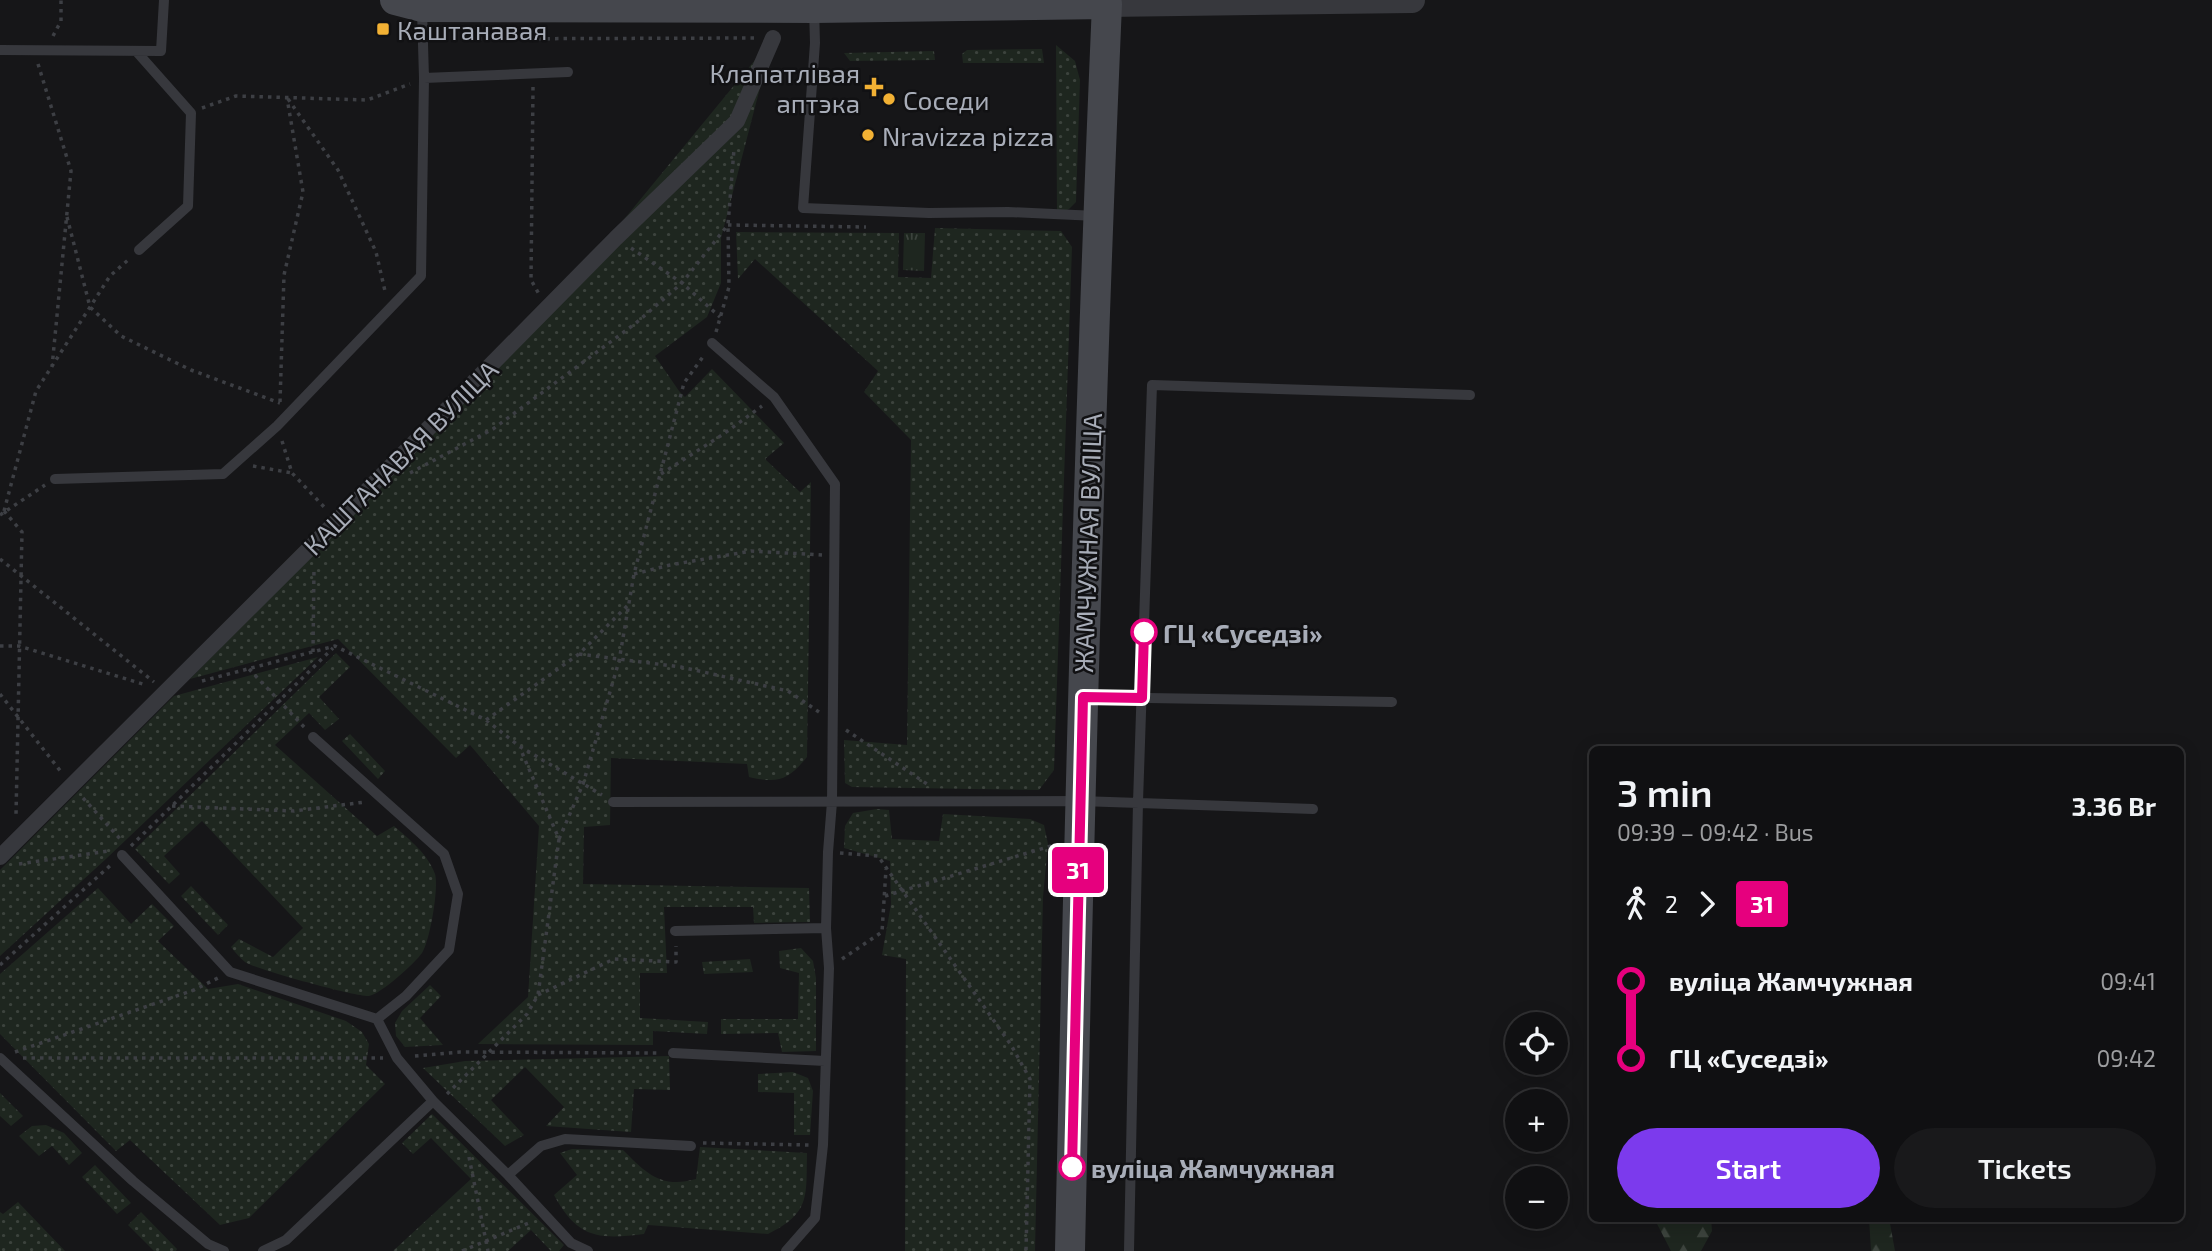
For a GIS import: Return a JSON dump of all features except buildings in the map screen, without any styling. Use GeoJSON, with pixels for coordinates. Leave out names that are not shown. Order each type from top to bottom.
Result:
{"type":"FeatureCollection","features":[{"type":"Feature","properties":{"kind":"main road"},"geometry":{"type":"LineString","coordinates":[[408,4],[814,8],[1107,4]]}},
{"type":"Feature","properties":{"kind":"main road","name":"ЖАМЧУЖНАЯ ВУЛІЦА"},"geometry":{"type":"LineString","coordinates":[[1070,1251],[1097,216],[1107,4]]}},
{"type":"Feature","properties":{"kind":"street"},"geometry":{"type":"LineString","coordinates":[[1107,4],[1412,0]]}},
{"type":"Feature","properties":{"kind":"street","name":"КАШТАНАВАЯ ВУЛІЦА"},"geometry":{"type":"LineString","coordinates":[[6,861],[16,841],[616,238],[737,121],[773,38]]}},
{"type":"Feature","properties":{"kind":"lane"},"geometry":{"type":"LineString","coordinates":[[0,50],[161,51],[164,0]]}},
{"type":"Feature","properties":{"kind":"lane"},"geometry":{"type":"LineString","coordinates":[[55,479],[223,474],[277,426],[421,276],[424,39],[408,4]]}},
{"type":"Feature","properties":{"kind":"lane"},"geometry":{"type":"LineString","coordinates":[[814,8],[815,43],[803,208],[1097,216]]}},
{"type":"Feature","properties":{"kind":"lane"},"geometry":{"type":"LineString","coordinates":[[136,51],[191,113],[188,206],[139,250]]}},
{"type":"Feature","properties":{"kind":"lane"},"geometry":{"type":"LineString","coordinates":[[425,78],[569,72]]}},
{"type":"Feature","properties":{"kind":"lane"},"geometry":{"type":"LineString","coordinates":[[712,343],[774,397],[835,484],[832,802],[826,929],[829,968],[823,1145],[815,1218],[786,1251]]}},
{"type":"Feature","properties":{"kind":"lane"},"geometry":{"type":"LineString","coordinates":[[1129,1251],[1138,802],[1152,386],[1470,395]]}},
{"type":"Feature","properties":{"kind":"lane"},"geometry":{"type":"LineString","coordinates":[[1083,697],[1392,702]]}},
{"type":"Feature","properties":{"kind":"lane"},"geometry":{"type":"LineString","coordinates":[[313,737],[444,854],[457,894],[449,950],[406,996],[377,1019]]}},
{"type":"Feature","properties":{"kind":"lane"},"geometry":{"type":"LineString","coordinates":[[613,802],[1080,801],[1313,808]]}},
{"type":"Feature","properties":{"kind":"lane"},"geometry":{"type":"LineString","coordinates":[[125,851],[230,972],[377,1019],[397,1058],[433,1101],[508,1175],[570,1243],[587,1251]]}},
{"type":"Feature","properties":{"kind":"lane"},"geometry":{"type":"LineString","coordinates":[[675,931],[826,929]]}},
{"type":"Feature","properties":{"kind":"lane"},"geometry":{"type":"LineString","coordinates":[[673,1053],[825,1061]]}},
{"type":"Feature","properties":{"kind":"lane"},"geometry":{"type":"LineString","coordinates":[[0,1058],[132,1181],[208,1244],[224,1251]]}},
{"type":"Feature","properties":{"kind":"lane"},"geometry":{"type":"LineString","coordinates":[[263,1251],[286,1240],[433,1101]]}},
{"type":"Feature","properties":{"kind":"lane"},"geometry":{"type":"LineString","coordinates":[[508,1175],[541,1146],[565,1139],[691,1146]]}},
{"type":"Feature","properties":{"kind":"path"},"geometry":{"type":"LineString","coordinates":[[52,367],[71,171],[40,50],[61,21],[61,0]]}},
{"type":"Feature","properties":{"kind":"path"},"geometry":{"type":"LineString","coordinates":[[424,39],[773,38]]}},
{"type":"Feature","properties":{"kind":"path"},"geometry":{"type":"LineString","coordinates":[[533,74],[531,280],[547,308]]}},
{"type":"Feature","properties":{"kind":"path"},"geometry":{"type":"LineString","coordinates":[[191,113],[236,96],[367,100],[425,78]]}},
{"type":"Feature","properties":{"kind":"path"},"geometry":{"type":"LineString","coordinates":[[287,97],[338,170],[376,252],[390,310]]}},
{"type":"Feature","properties":{"kind":"path"},"geometry":{"type":"LineString","coordinates":[[279,413],[284,275],[303,192],[287,97]]}},
{"type":"Feature","properties":{"kind":"path"},"geometry":{"type":"LineString","coordinates":[[433,1101],[445,1096],[490,1052],[527,1014],[538,995],[559,839],[583,784],[619,661],[634,574],[684,383],[712,343],[729,287],[728,225],[737,121]]}},
{"type":"Feature","properties":{"kind":"path"},"geometry":{"type":"LineString","coordinates":[[67,217],[90,307],[121,336],[191,370],[280,401]]}},
{"type":"Feature","properties":{"kind":"path"},"geometry":{"type":"LineString","coordinates":[[404,476],[493,429],[636,323],[682,283],[728,225]]}},
{"type":"Feature","properties":{"kind":"path"},"geometry":{"type":"LineString","coordinates":[[616,238],[682,283],[720,317]]}},
{"type":"Feature","properties":{"kind":"path"},"geometry":{"type":"LineString","coordinates":[[2,513],[36,391],[110,276],[139,250]]}},
{"type":"Feature","properties":{"kind":"path"},"geometry":{"type":"LineString","coordinates":[[660,475],[774,397]]}},
{"type":"Feature","properties":{"kind":"path"},"geometry":{"type":"LineString","coordinates":[[277,426],[292,472],[337,521]]}},
{"type":"Feature","properties":{"kind":"path"},"geometry":{"type":"LineString","coordinates":[[237,464],[292,472]]}},
{"type":"Feature","properties":{"kind":"path"},"geometry":{"type":"LineString","coordinates":[[2,513],[55,479]]}},
{"type":"Feature","properties":{"kind":"path"},"geometry":{"type":"LineString","coordinates":[[2,513],[22,532],[16,841]]}},
{"type":"Feature","properties":{"kind":"path"},"geometry":{"type":"LineString","coordinates":[[313,652],[314,544]]}},
{"type":"Feature","properties":{"kind":"path"},"geometry":{"type":"LineString","coordinates":[[634,574],[751,551],[835,556]]}},
{"type":"Feature","properties":{"kind":"path"},"geometry":{"type":"LineString","coordinates":[[0,559],[165,691]]}},
{"type":"Feature","properties":{"kind":"path"},"geometry":{"type":"LineString","coordinates":[[486,720],[579,654],[628,605]]}},
{"type":"Feature","properties":{"kind":"path"},"geometry":{"type":"LineString","coordinates":[[0,646],[19,646],[165,691]]}},
{"type":"Feature","properties":{"kind":"path"},"geometry":{"type":"LineString","coordinates":[[0,965],[125,851],[335,646]]}},
{"type":"Feature","properties":{"kind":"path"},"geometry":{"type":"LineString","coordinates":[[201,682],[335,646],[486,720],[519,746],[613,802]]}},
{"type":"Feature","properties":{"kind":"path"},"geometry":{"type":"LineString","coordinates":[[579,654],[681,667],[788,691],[952,801]]}},
{"type":"Feature","properties":{"kind":"path"},"geometry":{"type":"LineString","coordinates":[[248,669],[313,737]]}},
{"type":"Feature","properties":{"kind":"path"},"geometry":{"type":"LineString","coordinates":[[519,746],[559,839]]}},
{"type":"Feature","properties":{"kind":"path"},"geometry":{"type":"LineString","coordinates":[[172,806],[294,811],[384,800]]}},
{"type":"Feature","properties":{"kind":"path"},"geometry":{"type":"LineString","coordinates":[[885,896],[1079,838]]}},
{"type":"Feature","properties":{"kind":"path"},"geometry":{"type":"LineString","coordinates":[[6,861],[125,851]]}},
{"type":"Feature","properties":{"kind":"path"},"geometry":{"type":"LineString","coordinates":[[828,852],[878,856],[1011,1045],[1030,1079],[1026,1251]]}},
{"type":"Feature","properties":{"kind":"path"},"geometry":{"type":"LineString","coordinates":[[829,968],[882,932],[886,867]]}},
{"type":"Feature","properties":{"kind":"path"},"geometry":{"type":"LineString","coordinates":[[538,995],[614,959],[676,962],[675,931]]}},
{"type":"Feature","properties":{"kind":"path"},"geometry":{"type":"LineString","coordinates":[[230,972],[194,990],[13,1056],[397,1058],[460,1052],[673,1053]]}},
{"type":"Feature","properties":{"kind":"path"},"geometry":{"type":"LineString","coordinates":[[464,1132],[488,1251]]}},
{"type":"Feature","properties":{"kind":"path"},"geometry":{"type":"LineString","coordinates":[[691,1146],[699,1143],[823,1145]]}},
{"type":"Feature","properties":{"kind":"path"},"geometry":{"type":"LineString","coordinates":[[462,1251],[545,1216]]}},
{"type":"Feature","properties":{"kind":"green space"},"geometry":{"type":"Polygon","coordinates":[[[773,38],[721,238],[721,283],[707,317],[655,356],[685,397],[712,369],[784,443],[765,459],[800,492],[811,482],[807,757],[794,771],[776,780],[749,777],[747,764],[611,758],[610,825],[584,827],[583,884],[809,888],[810,922],[754,923],[753,907],[664,907],[667,973],[640,973],[640,1018],[708,1022],[707,1034],[653,1031],[653,1045],[478,1044],[528,997],[539,826],[470,745],[456,758],[338,639],[190,679],[533,330],[773,38]]]}},
{"type":"Feature","properties":{"kind":"green space"},"geometry":{"type":"Polygon","coordinates":[[[1056,45],[1075,61],[1080,80],[1076,202],[1057,215],[1056,45]]]}},
{"type":"Feature","properties":{"kind":"green space"},"geometry":{"type":"Polygon","coordinates":[[[1042,49],[1044,63],[963,63],[962,54],[967,50],[1042,49]]]}},
{"type":"Feature","properties":{"kind":"green space"},"geometry":{"type":"Polygon","coordinates":[[[934,51],[935,60],[850,61],[844,53],[934,51]]]}},
{"type":"Feature","properties":{"kind":"green space"},"geometry":{"type":"Polygon","coordinates":[[[935,228],[1061,231],[1072,247],[1054,770],[1039,790],[852,787],[845,783],[844,740],[907,745],[911,440],[864,392],[878,371],[755,259],[738,279],[736,232],[899,233],[898,277],[931,278],[935,228]]]}},
{"type":"Feature","properties":{"kind":"green space"},"geometry":{"type":"Polygon","coordinates":[[[904,233],[925,233],[924,271],[903,270],[904,233]]]}},
{"type":"Feature","properties":{"kind":"green space"},"geometry":{"type":"Polygon","coordinates":[[[336,653],[350,667],[319,697],[339,719],[325,730],[309,713],[275,745],[377,836],[394,826],[423,853],[432,867],[436,881],[431,926],[422,953],[389,984],[369,996],[347,993],[286,976],[253,966],[239,957],[231,947],[239,939],[273,957],[303,928],[202,821],[164,856],[180,874],[169,884],[135,849],[336,653]]]}},
{"type":"Feature","properties":{"kind":"green space"},"geometry":{"type":"Polygon","coordinates":[[[318,657],[0,956],[0,870],[174,696],[318,657]]]}},
{"type":"Feature","properties":{"kind":"green space"},"geometry":{"type":"Polygon","coordinates":[[[350,734],[385,771],[378,779],[342,741],[350,734]]]}},
{"type":"Feature","properties":{"kind":"green space"},"geometry":{"type":"Polygon","coordinates":[[[889,810],[892,839],[939,841],[943,814],[1030,819],[1044,825],[1048,844],[1043,897],[1035,1251],[905,1251],[906,959],[882,955],[891,904],[890,861],[844,848],[845,826],[853,813],[889,810]]]}},
{"type":"Feature","properties":{"kind":"green space"},"geometry":{"type":"Polygon","coordinates":[[[191,886],[228,925],[218,935],[181,896],[191,886]]]}},
{"type":"Feature","properties":{"kind":"green space"},"geometry":{"type":"Polygon","coordinates":[[[98,888],[131,924],[152,904],[174,926],[158,941],[208,989],[238,984],[346,1021],[362,1032],[369,1044],[366,1065],[385,1084],[249,1218],[220,1225],[130,1140],[116,1151],[0,1034],[0,974],[98,888]]]}},
{"type":"Feature","properties":{"kind":"green space"},"geometry":{"type":"Polygon","coordinates":[[[801,948],[813,961],[816,978],[816,1051],[782,1052],[778,1033],[721,1034],[721,1019],[798,1019],[799,973],[780,968],[779,951],[801,948]]]}},
{"type":"Feature","properties":{"kind":"green space"},"geometry":{"type":"Polygon","coordinates":[[[750,959],[753,972],[704,974],[702,962],[750,959]]]}},
{"type":"Feature","properties":{"kind":"green space"},"geometry":{"type":"Polygon","coordinates":[[[430,985],[441,996],[420,1018],[443,1045],[405,1047],[396,1036],[395,1023],[402,1011],[430,985]]]}},
{"type":"Feature","properties":{"kind":"green space"},"geometry":{"type":"Polygon","coordinates":[[[669,1056],[670,1090],[634,1089],[631,1132],[546,1126],[564,1107],[525,1067],[491,1100],[524,1135],[505,1146],[423,1068],[465,1061],[669,1056]]]}},
{"type":"Feature","properties":{"kind":"green space"},"geometry":{"type":"Polygon","coordinates":[[[793,1072],[808,1078],[813,1091],[810,1135],[794,1135],[794,1093],[758,1092],[758,1074],[793,1072]]]}},
{"type":"Feature","properties":{"kind":"green space"},"geometry":{"type":"Polygon","coordinates":[[[0,1093],[23,1116],[11,1126],[0,1116],[0,1093]]]}},
{"type":"Feature","properties":{"kind":"green space"},"geometry":{"type":"Polygon","coordinates":[[[432,1114],[564,1245],[559,1251],[551,1251],[531,1230],[508,1251],[393,1251],[471,1179],[431,1138],[413,1154],[402,1143],[432,1114]]]}},
{"type":"Feature","properties":{"kind":"green space"},"geometry":{"type":"Polygon","coordinates":[[[46,1125],[64,1133],[82,1153],[69,1165],[52,1146],[39,1156],[19,1136],[32,1126],[46,1125]]]}},
{"type":"Feature","properties":{"kind":"green space"},"geometry":{"type":"Polygon","coordinates":[[[700,1147],[807,1153],[806,1192],[799,1210],[792,1219],[768,1234],[648,1225],[644,1234],[601,1236],[580,1228],[571,1220],[554,1195],[577,1175],[560,1153],[572,1149],[623,1150],[655,1177],[684,1182],[696,1179],[700,1147]]]}},
{"type":"Feature","properties":{"kind":"green space"},"geometry":{"type":"Polygon","coordinates":[[[95,1165],[131,1203],[117,1214],[82,1177],[95,1165]]]}},
{"type":"Feature","properties":{"kind":"green space"},"geometry":{"type":"Polygon","coordinates":[[[18,1202],[65,1251],[0,1251],[0,1212],[3,1214],[18,1202]]]}},
{"type":"Feature","properties":{"kind":"green space"},"geometry":{"type":"Polygon","coordinates":[[[141,1212],[176,1251],[154,1251],[128,1225],[141,1212]]]}},
{"type":"Feature","properties":{"kind":"green space"},"geometry":{"type":"Polygon","coordinates":[[[1656,1222],[1711,1222],[1712,1231],[1701,1251],[1671,1251],[1656,1222]]]}},
{"type":"Feature","properties":{"kind":"green space"},"geometry":{"type":"Polygon","coordinates":[[[1869,1222],[1890,1222],[1895,1251],[1871,1251],[1869,1222]]]}},
{"type":"Feature","properties":{"kind":"bus line","name":"31"},"geometry":{"type":"LineString","coordinates":[[1072,1167],[1083,697],[1142,698],[1144,632]]}},
{"type":"Feature","properties":{"kind":"place","name":"Каштанавая"},"geometry":{"type":"Point","coordinates":[383,29]}},
{"type":"Feature","properties":{"kind":"place","name":"Клапатлівая аптэка"},"geometry":{"type":"Point","coordinates":[874,87]}},
{"type":"Feature","properties":{"kind":"place","name":"Соседи"},"geometry":{"type":"Point","coordinates":[889,99]}},
{"type":"Feature","properties":{"kind":"place","name":"Nravizza pizza"},"geometry":{"type":"Point","coordinates":[868,135]}},
{"type":"Feature","properties":{"kind":"place","name":"ГЦ «Суседзі»"},"geometry":{"type":"Point","coordinates":[1144,632]}},
{"type":"Feature","properties":{"kind":"place","name":"вуліца Жамчужная"},"geometry":{"type":"Point","coordinates":[1072,1167]}}]}
